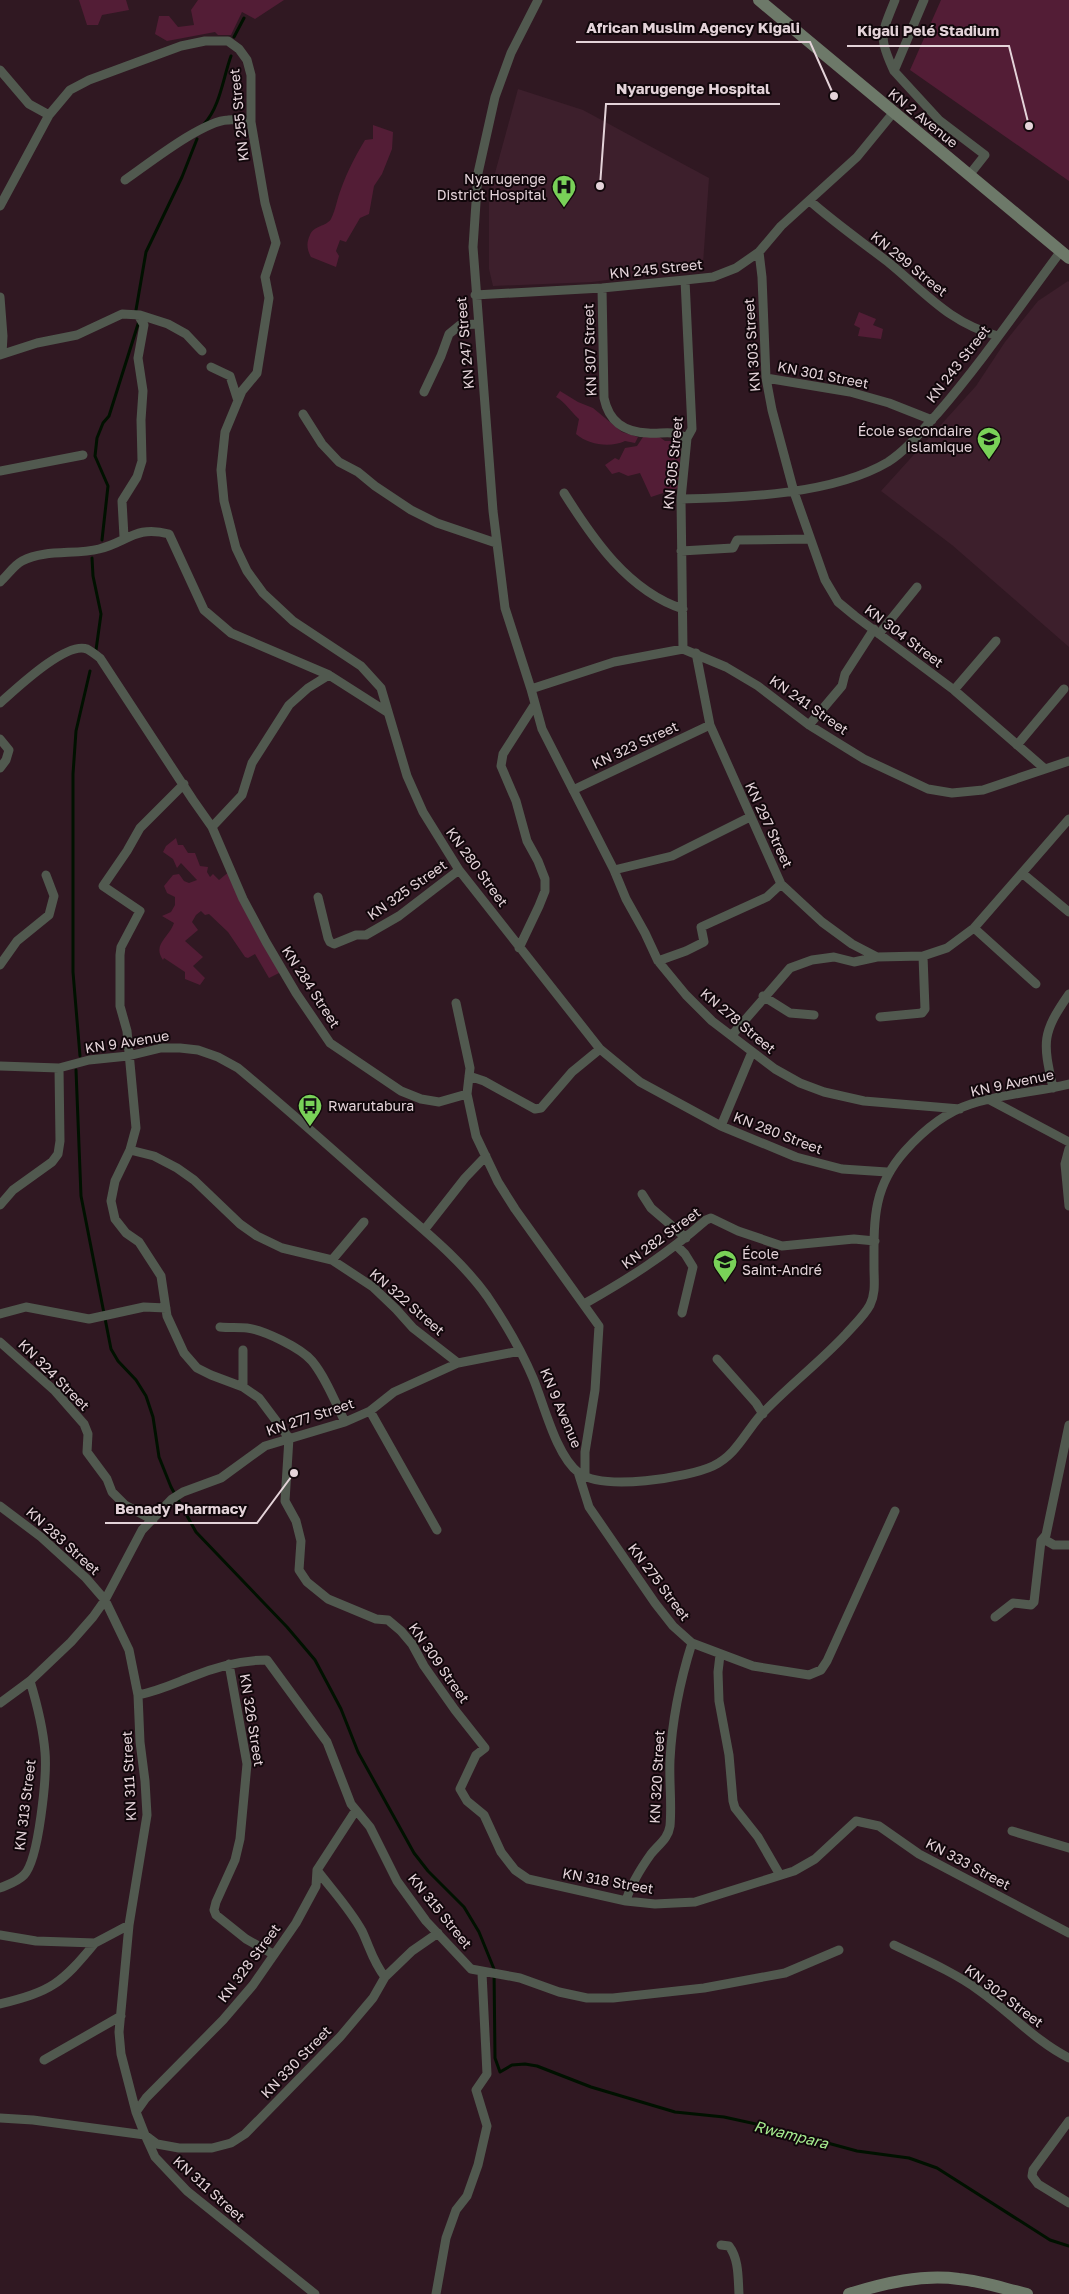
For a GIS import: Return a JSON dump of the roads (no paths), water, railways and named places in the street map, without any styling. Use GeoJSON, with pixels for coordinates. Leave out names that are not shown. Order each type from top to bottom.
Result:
{"type":"FeatureCollection","features":[{"type":"Feature","properties":{"kind":"main road","name":"KN 2 Avenue"},"geometry":{"type":"LineString","coordinates":[[760,0],[893,113],[970,174],[1065,254]]}},
{"type":"Feature","properties":{"kind":"main road"},"geometry":{"type":"LineString","coordinates":[[849,2294],[905,2280],[941,2277],[960,2279],[1027,2294]]}},
{"type":"Feature","properties":{"kind":"street","name":"KN 247 Street"},"geometry":{"type":"LineString","coordinates":[[532,689],[505,608],[496,543],[477,324],[473,247],[478,174],[495,97],[510,53],[538,0]]}},
{"type":"Feature","properties":{"kind":"street"},"geometry":{"type":"LineString","coordinates":[[895,0],[882,32],[882,47],[894,71],[939,120],[985,155],[970,174]]}},
{"type":"Feature","properties":{"kind":"street"},"geometry":{"type":"LineString","coordinates":[[894,71],[924,0]]}},
{"type":"Feature","properties":{"kind":"street","name":"KN 255 Street"},"geometry":{"type":"LineString","coordinates":[[0,206],[49,115],[70,90],[89,80],[180,46],[205,41],[228,41],[239,48],[247,60],[251,75],[251,122],[264,203],[276,243],[265,278],[270,298],[257,373]]}},
{"type":"Feature","properties":{"kind":"street"},"geometry":{"type":"LineString","coordinates":[[0,70],[29,104],[49,115]]}},
{"type":"Feature","properties":{"kind":"street","name":"KN 245 Street"},"geometry":{"type":"LineString","coordinates":[[475,295],[602,288],[685,280],[713,277],[736,268],[759,252],[781,226],[810,202],[857,157],[893,113]]}},
{"type":"Feature","properties":{"kind":"street"},"geometry":{"type":"LineString","coordinates":[[125,180],[192,135],[212,124],[227,120],[251,122]]}},
{"type":"Feature","properties":{"kind":"street","name":"KN 299 Street"},"geometry":{"type":"LineString","coordinates":[[810,202],[889,263],[921,293],[952,317],[977,330],[998,336]]}},
{"type":"Feature","properties":{"kind":"street","name":"KN 303 Street"},"geometry":{"type":"LineString","coordinates":[[759,252],[762,277],[766,378],[779,443],[794,492]]}},
{"type":"Feature","properties":{"kind":"street","name":"KN 243 Street"},"geometry":{"type":"LineString","coordinates":[[681,499],[794,492],[842,480],[889,461],[919,435],[932,420],[1065,254]]}},
{"type":"Feature","properties":{"kind":"street","name":"KN 305 Street"},"geometry":{"type":"LineString","coordinates":[[683,649],[681,499],[687,438],[692,429],[685,280]]}},
{"type":"Feature","properties":{"kind":"street","name":"KN 307 Street"},"geometry":{"type":"LineString","coordinates":[[602,288],[604,398],[610,414],[621,427],[632,432],[671,433],[687,438]]}},
{"type":"Feature","properties":{"kind":"street"},"geometry":{"type":"LineString","coordinates":[[0,297],[3,336],[1,355],[37,342],[77,335],[122,314],[138,315],[168,324],[186,334],[202,351]]}},
{"type":"Feature","properties":{"kind":"street"},"geometry":{"type":"LineString","coordinates":[[124,537],[122,501],[137,477],[142,461],[141,420],[144,391],[138,358],[144,325],[138,315]]}},
{"type":"Feature","properties":{"kind":"street"},"geometry":{"type":"LineString","coordinates":[[424,392],[449,334],[460,325],[477,324]]}},
{"type":"Feature","properties":{"kind":"street"},"geometry":{"type":"LineString","coordinates":[[211,367],[230,376],[238,401]]}},
{"type":"Feature","properties":{"kind":"street","name":"KN 280 Street"},"geometry":{"type":"LineString","coordinates":[[257,373],[242,391],[225,432],[221,470],[224,501],[236,548],[263,593],[293,621],[360,666],[381,688],[407,776],[423,812],[459,870],[519,948],[600,1049],[640,1082],[721,1126],[796,1157],[842,1169],[887,1172]]}},
{"type":"Feature","properties":{"kind":"street","name":"KN 301 Street"},"geometry":{"type":"LineString","coordinates":[[766,378],[850,392],[889,403],[932,420]]}},
{"type":"Feature","properties":{"kind":"street"},"geometry":{"type":"LineString","coordinates":[[303,414],[322,444],[339,462],[358,472],[411,510],[437,523],[496,543]]}},
{"type":"Feature","properties":{"kind":"street"},"geometry":{"type":"LineString","coordinates":[[0,472],[83,455]]}},
{"type":"Feature","properties":{"kind":"street"},"geometry":{"type":"LineString","coordinates":[[564,492],[593,539],[612,560],[662,602],[683,609]]}},
{"type":"Feature","properties":{"kind":"street","name":"KN 304 Street"},"geometry":{"type":"LineString","coordinates":[[794,492],[825,580],[838,602],[954,690],[1045,769]]}},
{"type":"Feature","properties":{"kind":"street"},"geometry":{"type":"LineString","coordinates":[[0,582],[21,561],[36,556],[100,549],[124,537],[147,531],[169,534],[204,610],[231,633],[329,675],[387,712]]}},
{"type":"Feature","properties":{"kind":"street"},"geometry":{"type":"LineString","coordinates":[[681,551],[734,548],[737,540],[810,539]]}},
{"type":"Feature","properties":{"kind":"street"},"geometry":{"type":"LineString","coordinates":[[809,725],[842,686],[845,674],[877,631],[917,587]]}},
{"type":"Feature","properties":{"kind":"street"},"geometry":{"type":"LineString","coordinates":[[954,690],[996,641]]}},
{"type":"Feature","properties":{"kind":"street","name":"KN 284 Street"},"geometry":{"type":"LineString","coordinates":[[0,703],[58,656],[72,649],[86,648],[100,658],[212,827],[243,899],[266,942],[296,993],[330,1043],[401,1091],[414,1096],[439,1102],[467,1094]]}},
{"type":"Feature","properties":{"kind":"street","name":"KN 241 Street"},"geometry":{"type":"LineString","coordinates":[[532,689],[614,662],[683,649],[696,653],[758,686],[809,725],[864,759],[928,789],[952,793],[983,790],[1069,761]]}},
{"type":"Feature","properties":{"kind":"street","name":"KN 297 Street"},"geometry":{"type":"LineString","coordinates":[[696,653],[710,725],[781,884],[822,922],[852,944],[877,958]]}},
{"type":"Feature","properties":{"kind":"street"},"geometry":{"type":"LineString","coordinates":[[212,827],[242,795],[252,764],[289,705],[308,688],[329,675]]}},
{"type":"Feature","properties":{"kind":"street","name":"KN 278 Street"},"geometry":{"type":"LineString","coordinates":[[532,689],[542,729],[658,961],[712,1021],[775,1069],[800,1083],[824,1092],[864,1101],[960,1109]]}},
{"type":"Feature","properties":{"kind":"street"},"geometry":{"type":"LineString","coordinates":[[1017,745],[1064,689]]}},
{"type":"Feature","properties":{"kind":"street"},"geometry":{"type":"LineString","coordinates":[[519,948],[539,906],[544,891],[545,879],[527,841],[516,801],[501,766],[503,754],[535,704]]}},
{"type":"Feature","properties":{"kind":"street","name":"KN 323 Street"},"geometry":{"type":"LineString","coordinates":[[573,790],[710,725]]}},
{"type":"Feature","properties":{"kind":"street"},"geometry":{"type":"LineString","coordinates":[[0,739],[9,750],[6,760],[0,768]]}},
{"type":"Feature","properties":{"kind":"street"},"geometry":{"type":"LineString","coordinates":[[184,784],[140,828],[103,886],[140,911],[121,948],[120,955],[120,1006],[127,1031],[128,1056],[136,1112],[134,1139],[115,1181],[111,1201],[115,1219],[126,1233],[139,1242],[161,1276],[167,1316],[184,1353],[197,1368],[243,1387],[259,1398],[289,1438]]}},
{"type":"Feature","properties":{"kind":"street"},"geometry":{"type":"LineString","coordinates":[[614,870],[672,856],[750,817]]}},
{"type":"Feature","properties":{"kind":"street"},"geometry":{"type":"LineString","coordinates":[[732,1035],[763,996],[790,968],[812,960],[834,957],[854,962],[877,958],[922,956],[947,948],[974,928],[1069,819]]}},
{"type":"Feature","properties":{"kind":"street","name":"KN 325 Street"},"geometry":{"type":"LineString","coordinates":[[318,898],[328,938],[334,944],[356,935],[366,935],[399,916],[459,870]]}},
{"type":"Feature","properties":{"kind":"street"},"geometry":{"type":"LineString","coordinates":[[1022,873],[1069,912]]}},
{"type":"Feature","properties":{"kind":"street"},"geometry":{"type":"LineString","coordinates":[[0,966],[17,941],[49,915],[54,896],[46,875]]}},
{"type":"Feature","properties":{"kind":"street"},"geometry":{"type":"LineString","coordinates":[[658,961],[704,942],[701,927],[768,897],[781,884]]}},
{"type":"Feature","properties":{"kind":"street"},"geometry":{"type":"LineString","coordinates":[[974,928],[1036,984]]}},
{"type":"Feature","properties":{"kind":"street"},"geometry":{"type":"LineString","coordinates":[[880,1017],[922,1013],[924,1009],[922,956]]}},
{"type":"Feature","properties":{"kind":"street"},"geometry":{"type":"LineString","coordinates":[[1053,1088],[1046,1055],[1046,1038],[1052,1017],[1069,994]]}},
{"type":"Feature","properties":{"kind":"street"},"geometry":{"type":"LineString","coordinates":[[763,996],[790,1013],[814,1015]]}},
{"type":"Feature","properties":{"kind":"street"},"geometry":{"type":"LineString","coordinates":[[456,1003],[470,1068],[467,1094],[476,1136],[498,1182],[530,1232],[599,1326],[596,1390],[581,1474]]}},
{"type":"Feature","properties":{"kind":"street","name":"KN 9 Avenue"},"geometry":{"type":"LineString","coordinates":[[0,1066],[58,1068],[89,1060],[128,1056],[161,1048],[180,1048],[198,1050],[218,1057],[238,1068],[425,1229],[445,1248],[487,1296],[532,1375],[563,1452],[581,1474],[601,1480],[629,1483],[686,1474],[713,1466],[728,1457],[743,1441],[763,1414],[824,1357],[858,1321],[870,1304],[875,1286],[874,1241],[876,1212],[881,1186],[887,1172],[907,1149],[928,1130],[960,1109],[990,1100],[1069,1084]]}},
{"type":"Feature","properties":{"kind":"street"},"geometry":{"type":"LineString","coordinates":[[469,1076],[484,1081],[535,1109],[540,1108],[572,1072],[600,1049]]}},
{"type":"Feature","properties":{"kind":"street"},"geometry":{"type":"LineString","coordinates":[[721,1126],[752,1052]]}},
{"type":"Feature","properties":{"kind":"street"},"geometry":{"type":"LineString","coordinates":[[0,1205],[14,1190],[52,1162],[58,1154],[60,1141],[58,1068]]}},
{"type":"Feature","properties":{"kind":"street"},"geometry":{"type":"LineString","coordinates":[[990,1100],[1069,1142]]}},
{"type":"Feature","properties":{"kind":"street"},"geometry":{"type":"LineString","coordinates":[[1069,1149],[1065,1164],[1069,1206]]}},
{"type":"Feature","properties":{"kind":"street","name":"KN 322 Street"},"geometry":{"type":"LineString","coordinates":[[130,1150],[154,1156],[177,1168],[194,1180],[240,1224],[257,1236],[282,1248],[332,1260],[373,1288],[413,1328],[458,1363]]}},
{"type":"Feature","properties":{"kind":"street"},"geometry":{"type":"LineString","coordinates":[[425,1229],[465,1178],[486,1156]]}},
{"type":"Feature","properties":{"kind":"street"},"geometry":{"type":"LineString","coordinates":[[642,1194],[651,1208],[686,1238]]}},
{"type":"Feature","properties":{"kind":"street","name":"KN 282 Street"},"geometry":{"type":"LineString","coordinates":[[584,1304],[645,1269],[711,1218],[738,1231],[782,1246],[854,1239],[874,1241]]}},
{"type":"Feature","properties":{"kind":"street"},"geometry":{"type":"LineString","coordinates":[[332,1260],[364,1222]]}},
{"type":"Feature","properties":{"kind":"street"},"geometry":{"type":"LineString","coordinates":[[677,1246],[686,1254],[693,1267],[682,1313]]}},
{"type":"Feature","properties":{"kind":"street"},"geometry":{"type":"LineString","coordinates":[[0,1314],[26,1308],[88,1319],[144,1307],[166,1308]]}},
{"type":"Feature","properties":{"kind":"street"},"geometry":{"type":"LineString","coordinates":[[220,1327],[249,1328],[300,1351],[311,1360],[320,1373],[345,1422]]}},
{"type":"Feature","properties":{"kind":"street","name":"KN 324 Street"},"geometry":{"type":"LineString","coordinates":[[0,1342],[55,1391],[84,1424],[88,1434],[87,1452],[107,1479],[112,1492],[125,1505],[153,1520]]}},
{"type":"Feature","properties":{"kind":"street"},"geometry":{"type":"LineString","coordinates":[[243,1350],[243,1387]]}},
{"type":"Feature","properties":{"kind":"street","name":"KN 277 Street"},"geometry":{"type":"LineString","coordinates":[[0,1703],[30,1681],[71,1642],[105,1600],[142,1530],[172,1500],[183,1492],[221,1478],[265,1446],[345,1422],[370,1411],[394,1392],[458,1363],[520,1351]]}},
{"type":"Feature","properties":{"kind":"street"},"geometry":{"type":"LineString","coordinates":[[717,1359],[756,1403],[763,1414]]}},
{"type":"Feature","properties":{"kind":"street"},"geometry":{"type":"LineString","coordinates":[[370,1411],[437,1530]]}},
{"type":"Feature","properties":{"kind":"street"},"geometry":{"type":"LineString","coordinates":[[995,1616],[1013,1603],[1031,1605],[1034,1602],[1041,1541],[1046,1535],[1069,1425]]}},
{"type":"Feature","properties":{"kind":"street","name":"KN 309 Street"},"geometry":{"type":"LineString","coordinates":[[289,1438],[285,1501],[296,1521],[300,1541],[299,1570],[307,1582],[328,1599],[376,1620],[388,1620],[401,1630],[455,1710],[485,1748]]}},
{"type":"Feature","properties":{"kind":"street","name":"KN 275 Street"},"geometry":{"type":"LineString","coordinates":[[581,1474],[589,1507],[655,1603],[673,1626],[692,1643],[753,1666],[809,1675],[821,1670],[828,1661],[894,1512]]}},
{"type":"Feature","properties":{"kind":"street","name":"KN 283 Street"},"geometry":{"type":"LineString","coordinates":[[0,1506],[17,1517],[62,1556],[86,1578],[105,1600]]}},
{"type":"Feature","properties":{"kind":"street"},"geometry":{"type":"LineString","coordinates":[[1041,1541],[1047,1541],[1054,1545],[1069,1545]]}},
{"type":"Feature","properties":{"kind":"street","name":"KN 311 Street"},"geometry":{"type":"LineString","coordinates":[[105,1600],[129,1650],[138,1694],[140,1742],[146,1781],[147,1815],[129,1925],[119,2032],[121,2054],[136,2112],[144,2135],[155,2157],[187,2191],[316,2294]]}},
{"type":"Feature","properties":{"kind":"street","name":"KN 320 Street"},"geometry":{"type":"LineString","coordinates":[[626,1900],[635,1877],[652,1852],[666,1839],[670,1826],[669,1792],[673,1723],[683,1670],[692,1643]]}},
{"type":"Feature","properties":{"kind":"street"},"geometry":{"type":"LineString","coordinates":[[720,1655],[718,1672],[720,1701],[729,1755],[732,1801],[735,1808],[758,1837],[780,1875]]}},
{"type":"Feature","properties":{"kind":"street","name":"KN 315 Street"},"geometry":{"type":"LineString","coordinates":[[138,1694],[163,1689],[189,1677],[229,1664],[268,1660],[327,1742],[344,1790],[356,1810],[370,1827],[380,1845],[388,1868],[406,1895],[465,1964],[482,1973],[520,1978],[558,1992],[587,1998],[630,1997],[785,1973],[839,1950]]}},
{"type":"Feature","properties":{"kind":"street","name":"KN 326 Street"},"geometry":{"type":"LineString","coordinates":[[229,1664],[247,1764],[235,1860],[214,1910],[216,1915],[246,1939],[273,1954]]}},
{"type":"Feature","properties":{"kind":"street","name":"KN 313 Street"},"geometry":{"type":"LineString","coordinates":[[0,1888],[15,1882],[30,1866],[39,1830],[45,1753],[38,1706],[30,1681]]}},
{"type":"Feature","properties":{"kind":"street","name":"KN 318 Street"},"geometry":{"type":"LineString","coordinates":[[485,1748],[476,1755],[460,1789],[467,1802],[484,1815],[501,1852],[515,1870],[528,1879],[545,1884],[626,1900],[655,1904],[695,1902],[780,1875],[815,1859],[856,1821]]}},
{"type":"Feature","properties":{"kind":"street","name":"KN 328 Street"},"geometry":{"type":"LineString","coordinates":[[136,2112],[146,2098],[238,2003],[253,1984],[296,1923],[316,1886],[317,1870],[356,1810]]}},
{"type":"Feature","properties":{"kind":"street","name":"KN 333 Street"},"geometry":{"type":"LineString","coordinates":[[856,1821],[879,1826],[919,1854],[1069,1933]]}},
{"type":"Feature","properties":{"kind":"street"},"geometry":{"type":"LineString","coordinates":[[1012,1831],[1069,1848]]}},
{"type":"Feature","properties":{"kind":"street"},"geometry":{"type":"LineString","coordinates":[[317,1870],[354,1918],[362,1931],[375,1964],[385,1977]]}},
{"type":"Feature","properties":{"kind":"street"},"geometry":{"type":"LineString","coordinates":[[0,2004],[33,1996],[58,1983],[95,1943],[129,1925]]}},
{"type":"Feature","properties":{"kind":"street","name":"KN 330 Street"},"geometry":{"type":"LineString","coordinates":[[0,2118],[42,2121],[144,2135],[157,2144],[179,2148],[212,2148],[231,2143],[245,2134],[340,2037],[373,1998],[385,1977],[412,1951],[438,1933]]}},
{"type":"Feature","properties":{"kind":"street"},"geometry":{"type":"LineString","coordinates":[[0,1935],[36,1941],[95,1943]]}},
{"type":"Feature","properties":{"kind":"street","name":"KN 302 Street"},"geometry":{"type":"LineString","coordinates":[[894,1945],[953,1974],[979,1990],[1050,2049],[1069,2058]]}},
{"type":"Feature","properties":{"kind":"street"},"geometry":{"type":"LineString","coordinates":[[436,2294],[446,2238],[456,2210],[467,2196],[478,2165],[487,2126],[476,2090],[487,2074],[482,1973]]}},
{"type":"Feature","properties":{"kind":"street"},"geometry":{"type":"LineString","coordinates":[[44,2060],[121,2016]]}},
{"type":"Feature","properties":{"kind":"street"},"geometry":{"type":"LineString","coordinates":[[1069,2121],[1033,2170],[1032,2176],[1038,2184],[1069,2203]]}},
{"type":"Feature","properties":{"kind":"street"},"geometry":{"type":"LineString","coordinates":[[721,2245],[729,2246],[733,2252],[740,2294]]}},
{"type":"Feature","properties":{"kind":"waterway"},"geometry":{"type":"LineString","coordinates":[[234,37],[244,18]]}},
{"type":"Feature","properties":{"kind":"waterway"},"geometry":{"type":"LineString","coordinates":[[204,124],[214,109],[231,56]]}},
{"type":"Feature","properties":{"kind":"waterway"},"geometry":{"type":"LineString","coordinates":[[136,310],[146,252],[182,177],[197,139]]}},
{"type":"Feature","properties":{"kind":"waterway"},"geometry":{"type":"LineString","coordinates":[[102,540],[108,486],[95,456],[97,438],[103,423],[109,416],[139,321]]}},
{"type":"Feature","properties":{"kind":"waterway"},"geometry":{"type":"LineString","coordinates":[[92,558],[93,576],[101,614],[96,650]]}},
{"type":"Feature","properties":{"kind":"waterway"},"geometry":{"type":"LineString","coordinates":[[80,1056],[73,972],[73,774],[76,731],[90,671]]}},
{"type":"Feature","properties":{"kind":"waterway","name":"Rwampara"},"geometry":{"type":"LineString","coordinates":[[76,1070],[81,1196],[111,1349],[118,1361],[136,1380],[146,1396],[153,1417],[159,1457],[171,1487],[196,1532],[287,1627],[315,1660],[341,1709],[358,1752],[414,1853],[428,1871],[464,1907],[479,1932],[494,1969],[495,2058],[500,2072],[512,2065],[525,2064],[537,2066],[591,2087],[675,2112],[724,2117],[857,2151],[909,2158],[937,2168],[1050,2240],[1069,2246]]}},
{"type":"Feature","properties":{"kind":"place","name":"African Muslim Agency Kigali"},"geometry":{"type":"Point","coordinates":[834,96]}},
{"type":"Feature","properties":{"kind":"place","name":"Kigali Pelé Stadium"},"geometry":{"type":"Point","coordinates":[1029,126]}},
{"type":"Feature","properties":{"kind":"place","name":"Nyarugenge Hospital"},"geometry":{"type":"Point","coordinates":[600,186]}},
{"type":"Feature","properties":{"kind":"place","name":"Nyarugenge District Hospital"},"geometry":{"type":"Point","coordinates":[564,208]}},
{"type":"Feature","properties":{"kind":"place","name":"École secondaire islamique"},"geometry":{"type":"Point","coordinates":[989,460]}},
{"type":"Feature","properties":{"kind":"place","name":"Rwarutabura"},"geometry":{"type":"Point","coordinates":[310,1127]}},
{"type":"Feature","properties":{"kind":"place","name":"École Saint-André"},"geometry":{"type":"Point","coordinates":[725,1283]}},
{"type":"Feature","properties":{"kind":"place","name":"Benady Pharmacy"},"geometry":{"type":"Point","coordinates":[294,1473]}}]}
